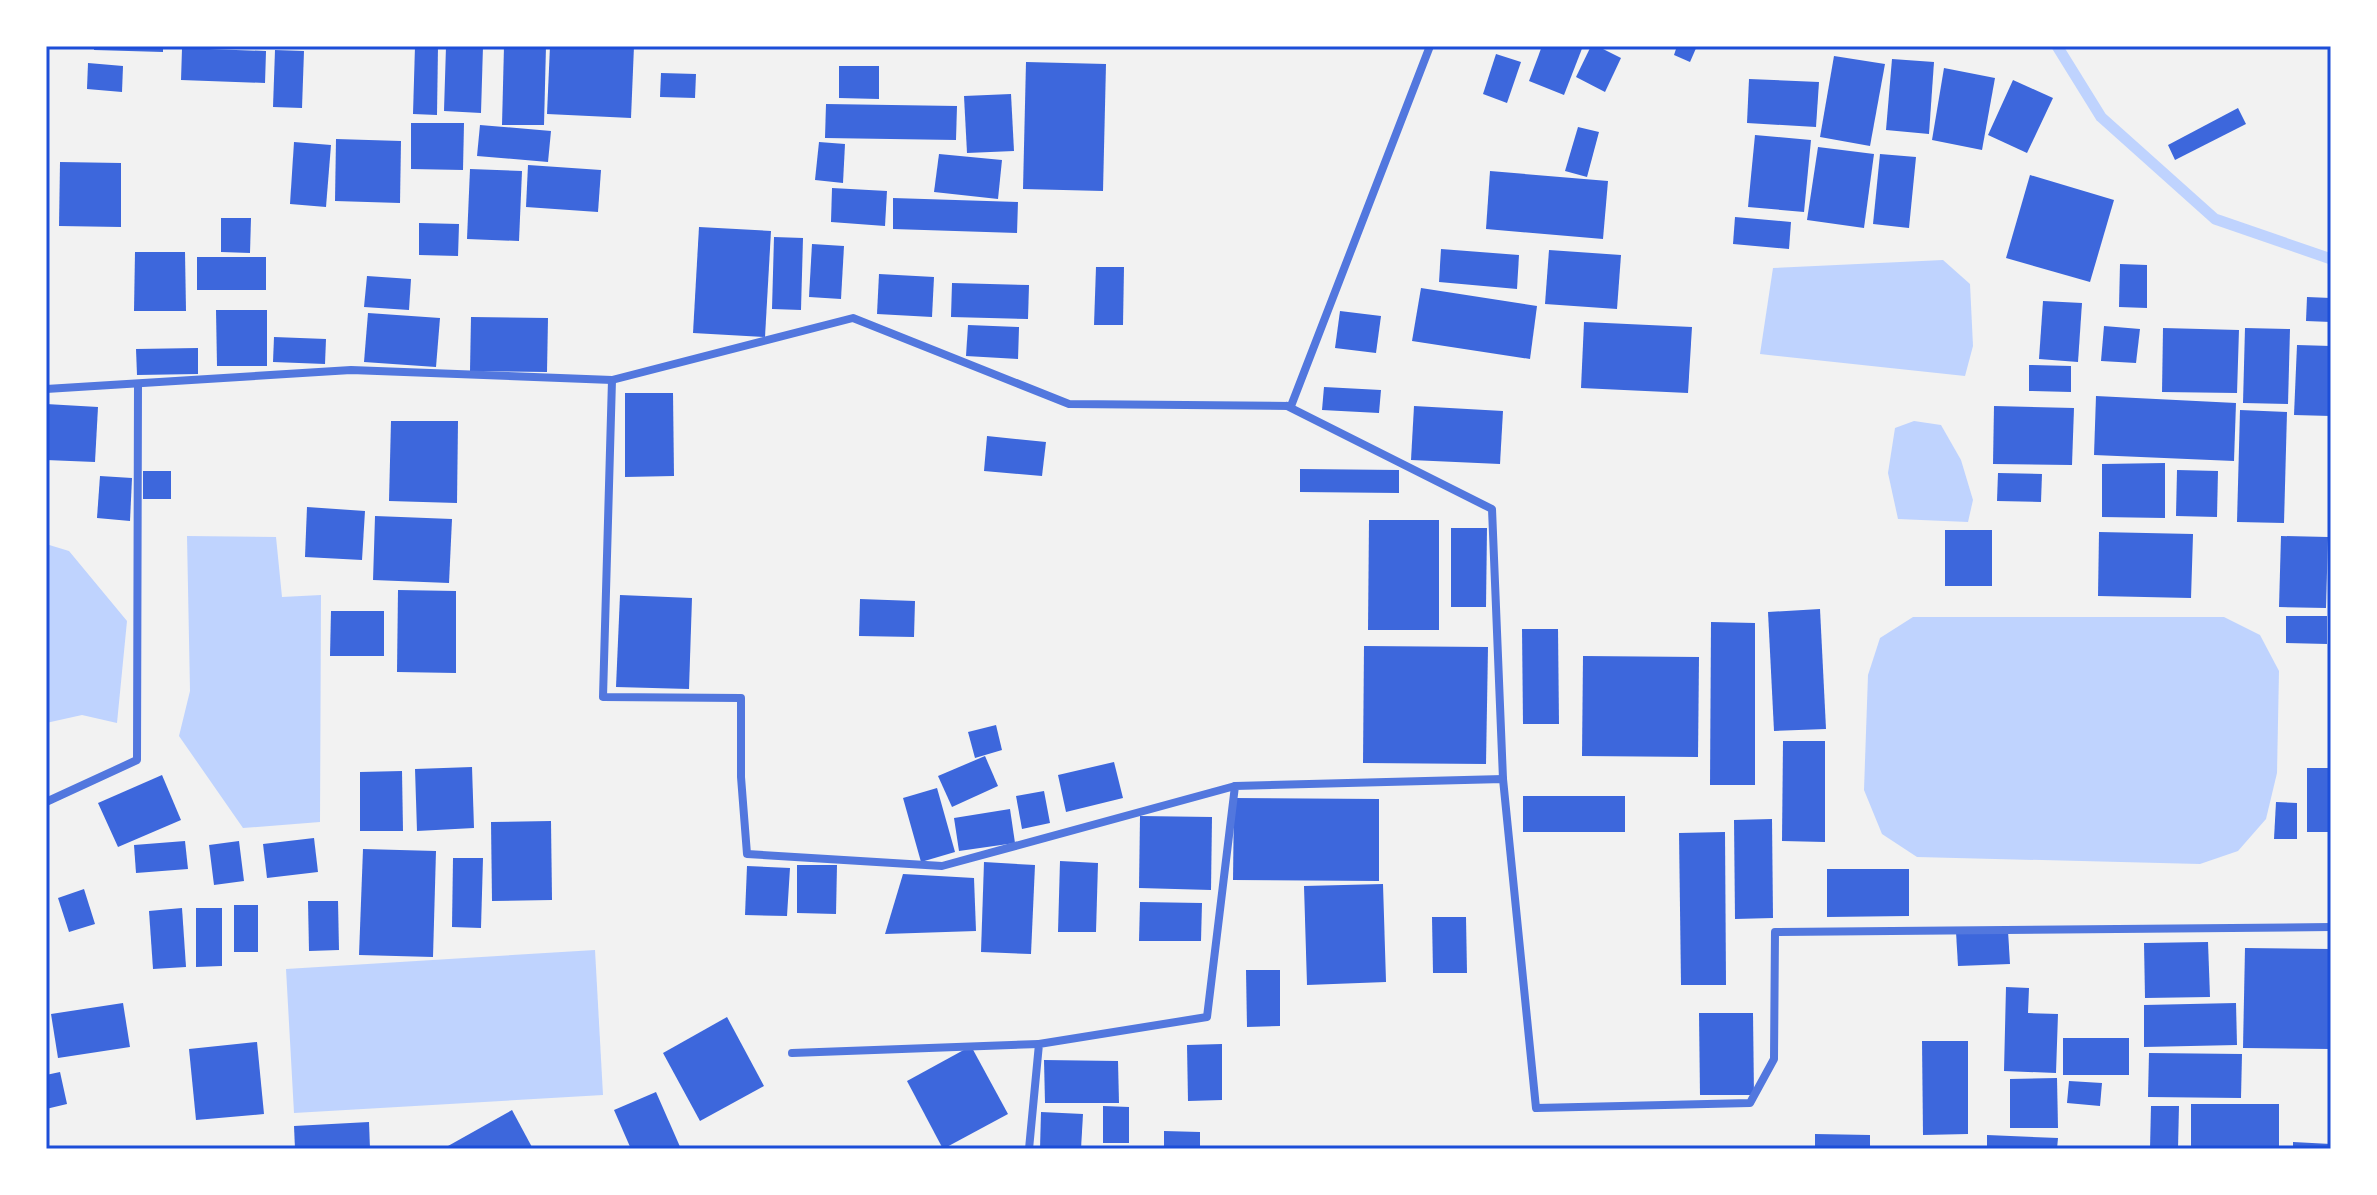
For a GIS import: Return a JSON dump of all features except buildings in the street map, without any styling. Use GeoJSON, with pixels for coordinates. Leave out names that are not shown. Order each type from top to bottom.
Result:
{"type":"FeatureCollection","features":[{"type":"Feature","properties":{"kind":"street"},"geometry":{"type":"LineString","coordinates":[[46,389],[351,370],[612,380],[853,318],[1069,404],[1291,406],[1430,46]]}},
{"type":"Feature","properties":{"kind":"street"},"geometry":{"type":"LineString","coordinates":[[612,380],[603,697],[741,698],[741,777],[747,854],[942,866],[1235,786],[1503,779]]}},
{"type":"Feature","properties":{"kind":"street"},"geometry":{"type":"LineString","coordinates":[[46,802],[137,760],[138,384]]}},
{"type":"Feature","properties":{"kind":"street"},"geometry":{"type":"LineString","coordinates":[[1287,405],[1492,509],[1503,779],[1536,1108],[1750,1103],[1774,1059],[1775,932],[2331,927]]}},
{"type":"Feature","properties":{"kind":"street"},"geometry":{"type":"LineString","coordinates":[[792,1053],[1039,1044],[1207,1017],[1235,786]]}},
{"type":"Feature","properties":{"kind":"street"},"geometry":{"type":"LineString","coordinates":[[1029,1149],[1039,1044]]}},
{"type":"Feature","properties":{"kind":"water"},"geometry":{"type":"Polygon","coordinates":[[[1943,260],[1970,284],[1973,346],[1965,376],[1760,354],[1773,268],[1943,260]]]}},
{"type":"Feature","properties":{"kind":"water"},"geometry":{"type":"Polygon","coordinates":[[[1914,421],[1941,425],[1961,460],[1973,500],[1968,522],[1898,519],[1888,473],[1895,428],[1914,421]]]}},
{"type":"Feature","properties":{"kind":"water"},"geometry":{"type":"Polygon","coordinates":[[[187,536],[276,537],[282,597],[321,595],[320,822],[243,828],[179,736],[190,691],[187,536]]]}},
{"type":"Feature","properties":{"kind":"water"},"geometry":{"type":"Polygon","coordinates":[[[46,544],[69,551],[127,621],[117,723],[82,715],[46,723],[46,544]]]}},
{"type":"Feature","properties":{"kind":"water"},"geometry":{"type":"Polygon","coordinates":[[[1913,617],[2224,617],[2260,635],[2279,671],[2277,773],[2266,819],[2238,851],[2200,864],[1917,857],[1882,834],[1864,790],[1868,675],[1880,638],[1913,617]]]}},
{"type":"Feature","properties":{"kind":"water"},"geometry":{"type":"Polygon","coordinates":[[[595,950],[603,1095],[294,1113],[286,969],[595,950]]]}},
{"type":"Feature","properties":{"kind":"waterway"},"geometry":{"type":"LineString","coordinates":[[2057,46],[2101,117],[2215,219],[2331,259]]}}]}
